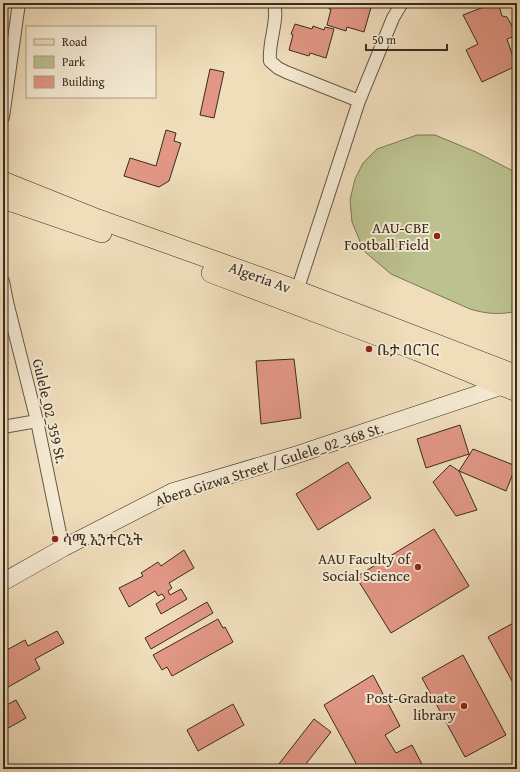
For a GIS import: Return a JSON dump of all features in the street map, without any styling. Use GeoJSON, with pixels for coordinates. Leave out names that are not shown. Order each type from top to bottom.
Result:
{"type":"FeatureCollection","features":[{"type":"Feature","properties":{"kind":"main road","name":"Algeria Av"},"geometry":{"type":"LineString","coordinates":[[3,181],[295,297],[417,352],[512,387]]}},
{"type":"Feature","properties":{"kind":"main road","name":"Algeria Av"},"geometry":{"type":"LineString","coordinates":[[3,199],[144,248],[295,297],[517,375]]}},
{"type":"Feature","properties":{"kind":"main road","name":"Abera Gizwa Street / Gulele_02_368 St."},"geometry":{"type":"LineString","coordinates":[[3,582],[63,548],[172,492],[293,456],[512,387]]}},
{"type":"Feature","properties":{"kind":"street"},"geometry":{"type":"LineString","coordinates":[[3,117],[19,3]]}},
{"type":"Feature","properties":{"kind":"street"},"geometry":{"type":"LineString","coordinates":[[274,3],[274,19],[269,52],[270,61],[278,68],[286,72],[359,101]]}},
{"type":"Feature","properties":{"kind":"street"},"geometry":{"type":"LineString","coordinates":[[295,297],[359,101],[393,18],[402,3]]}},
{"type":"Feature","properties":{"kind":"street","name":"Gulele_02_359 St."},"geometry":{"type":"LineString","coordinates":[[3,281],[5,303],[37,421],[63,548]]}},
{"type":"Feature","properties":{"kind":"street"},"geometry":{"type":"LineString","coordinates":[[3,427],[37,421]]}},
{"type":"Feature","properties":{"kind":"green space","name":"AAU-CBE Football Field"},"geometry":{"type":"Polygon","coordinates":[[[417,135],[435,135],[476,152],[517,173],[517,311],[494,313],[470,309],[391,274],[364,251],[352,222],[350,200],[355,179],[363,163],[377,149],[417,135]]]}},
{"type":"Feature","properties":{"kind":"building"},"geometry":{"type":"Polygon","coordinates":[[[331,3],[372,4],[364,32],[347,27],[346,31],[327,25],[331,3]]]}},
{"type":"Feature","properties":{"kind":"building"},"geometry":{"type":"Polygon","coordinates":[[[494,3],[498,3],[502,16],[507,17],[517,35],[507,39],[516,66],[482,82],[466,50],[478,44],[463,15],[494,3]]]}},
{"type":"Feature","properties":{"kind":"building"},"geometry":{"type":"Polygon","coordinates":[[[295,24],[312,29],[313,26],[324,30],[325,27],[334,29],[326,58],[310,53],[309,56],[289,50],[293,35],[291,34],[295,24]]]}},
{"type":"Feature","properties":{"kind":"building"},"geometry":{"type":"Polygon","coordinates":[[[210,69],[224,72],[214,118],[200,115],[210,69]]]}},
{"type":"Feature","properties":{"kind":"building"},"geometry":{"type":"Polygon","coordinates":[[[166,130],[176,133],[174,141],[181,143],[169,181],[159,187],[124,176],[130,158],[156,166],[166,130]]]}},
{"type":"Feature","properties":{"kind":"building"},"geometry":{"type":"Polygon","coordinates":[[[3,346],[8,364],[3,365],[3,346]]]}},
{"type":"Feature","properties":{"kind":"building"},"geometry":{"type":"Polygon","coordinates":[[[294,359],[301,418],[261,424],[256,361],[294,359]]]}},
{"type":"Feature","properties":{"kind":"building"},"geometry":{"type":"Polygon","coordinates":[[[460,425],[469,454],[426,468],[417,439],[460,425]]]}},
{"type":"Feature","properties":{"kind":"building"},"geometry":{"type":"Polygon","coordinates":[[[473,449],[516,466],[506,491],[459,471],[473,449]]]}},
{"type":"Feature","properties":{"kind":"building"},"geometry":{"type":"Polygon","coordinates":[[[348,462],[371,498],[318,530],[296,494],[348,462]]]}},
{"type":"Feature","properties":{"kind":"building"},"geometry":{"type":"Polygon","coordinates":[[[450,465],[459,471],[477,510],[456,516],[433,482],[450,465]]]}},
{"type":"Feature","properties":{"kind":"building"},"geometry":{"type":"Polygon","coordinates":[[[434,529],[469,586],[391,633],[356,577],[434,529]]]}},
{"type":"Feature","properties":{"kind":"building"},"geometry":{"type":"Polygon","coordinates":[[[184,550],[194,568],[169,583],[172,588],[168,591],[170,595],[181,589],[187,599],[161,614],[156,604],[165,598],[162,594],[158,596],[155,591],[129,607],[119,588],[143,576],[141,573],[158,562],[161,566],[184,550]]]}},
{"type":"Feature","properties":{"kind":"building"},"geometry":{"type":"Polygon","coordinates":[[[207,602],[213,613],[151,649],[145,638],[207,602]]]}},
{"type":"Feature","properties":{"kind":"building"},"geometry":{"type":"Polygon","coordinates":[[[218,619],[223,628],[225,627],[233,642],[172,676],[167,667],[162,670],[153,655],[218,619]]]}},
{"type":"Feature","properties":{"kind":"building"},"geometry":{"type":"Polygon","coordinates":[[[517,621],[517,690],[488,637],[517,621]]]}},
{"type":"Feature","properties":{"kind":"building"},"geometry":{"type":"Polygon","coordinates":[[[57,631],[64,643],[35,659],[40,669],[3,690],[3,652],[25,640],[28,646],[57,631]]]}},
{"type":"Feature","properties":{"kind":"building","name":"Post-Graduate library"},"geometry":{"type":"Polygon","coordinates":[[[463,655],[506,735],[465,757],[422,678],[463,655]]]}},
{"type":"Feature","properties":{"kind":"building"},"geometry":{"type":"Polygon","coordinates":[[[373,675],[400,726],[385,735],[396,753],[412,745],[424,768],[359,769],[324,705],[373,675]]]}},
{"type":"Feature","properties":{"kind":"building"},"geometry":{"type":"Polygon","coordinates":[[[16,700],[26,718],[3,731],[3,716],[7,714],[3,707],[16,700]]]}},
{"type":"Feature","properties":{"kind":"building"},"geometry":{"type":"Polygon","coordinates":[[[233,704],[244,725],[198,751],[187,730],[233,704]]]}},
{"type":"Feature","properties":{"kind":"building"},"geometry":{"type":"Polygon","coordinates":[[[314,719],[331,732],[302,769],[275,769],[314,719]]]}},
{"type":"Feature","properties":{"kind":"place","name":"AAU-CBE Football Field"},"geometry":{"type":"Point","coordinates":[437,236]}},
{"type":"Feature","properties":{"kind":"place","name":"ቤታ በርገር"},"geometry":{"type":"Point","coordinates":[369,349]}},
{"type":"Feature","properties":{"kind":"place","name":"ሳሚ ኢንተርኔት"},"geometry":{"type":"Point","coordinates":[55,539]}},
{"type":"Feature","properties":{"kind":"place","name":"AAU Faculty of Social Science"},"geometry":{"type":"Point","coordinates":[418,567]}},
{"type":"Feature","properties":{"kind":"place","name":"Post-Graduate library"},"geometry":{"type":"Point","coordinates":[464,706]}}]}
